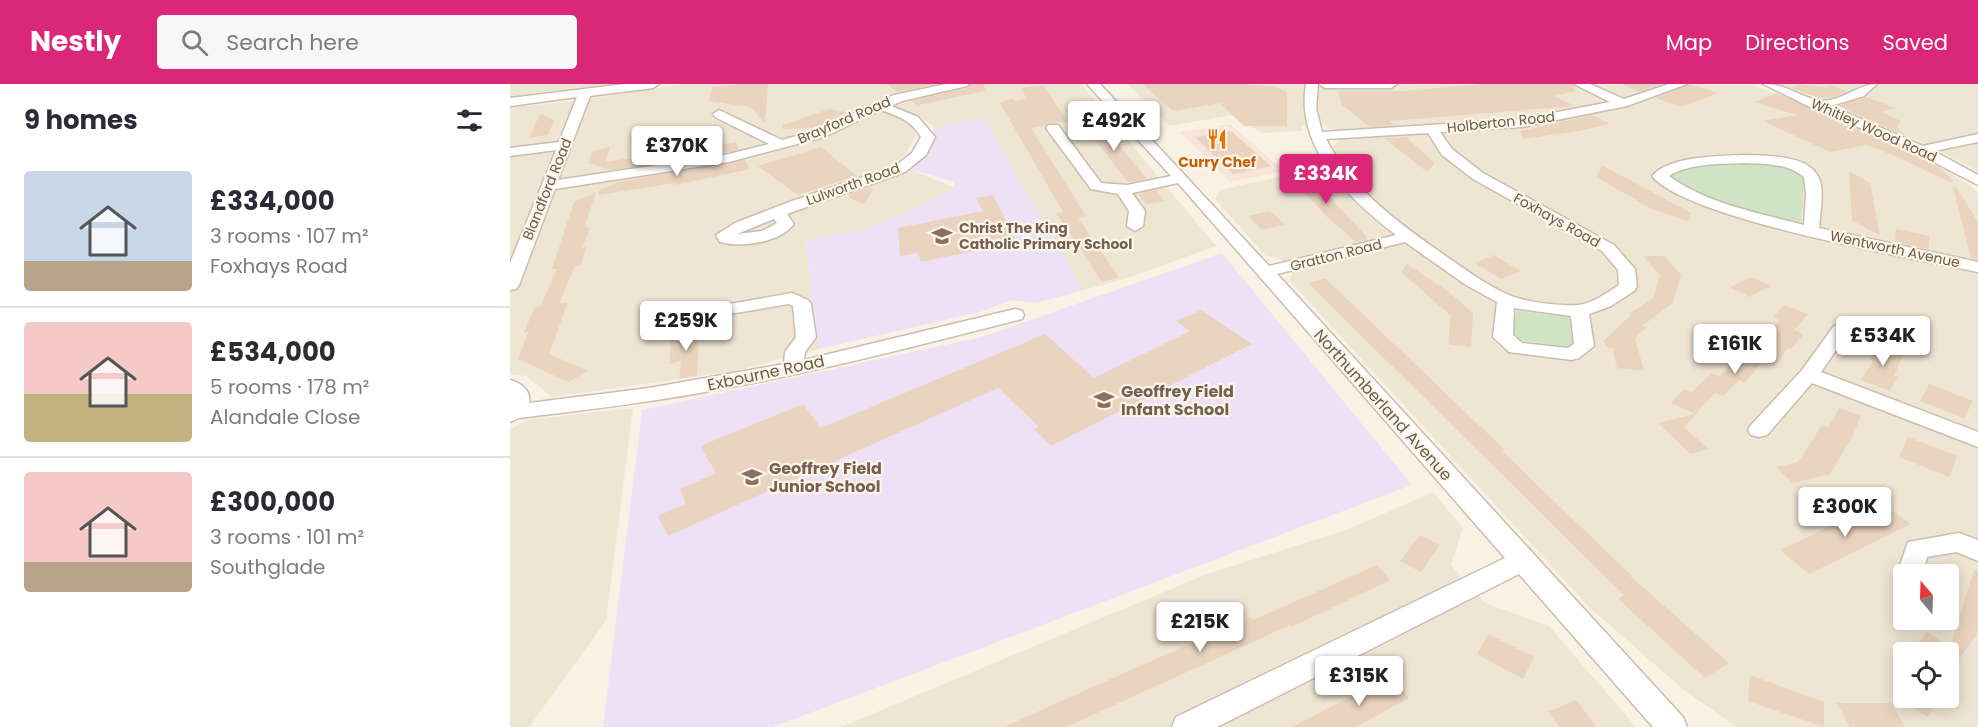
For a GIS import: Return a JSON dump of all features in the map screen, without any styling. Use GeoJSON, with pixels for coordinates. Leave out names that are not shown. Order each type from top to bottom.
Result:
{"type":"FeatureCollection","features":[{"type":"Feature","properties":{"kind":"street"},"geometry":{"type":"LineString","coordinates":[[510,102],[653,84]]}},
{"type":"Feature","properties":{"kind":"street","name":"Brayford Road"},"geometry":{"type":"LineString","coordinates":[[548,186],[729,158],[819,134],[879,106],[937,88],[963,84]]}},
{"type":"Feature","properties":{"kind":"street","name":"Northumberland Avenue"},"geometry":{"type":"LineString","coordinates":[[1093,84],[1181,178],[1672,727]]}},
{"type":"Feature","properties":{"kind":"street","name":"Foxhays Road"},"geometry":{"type":"LineString","coordinates":[[1312,84],[1309,109],[1317,136],[1324,152],[1345,180],[1372,207],[1408,237],[1459,273],[1506,300],[1543,307],[1579,310],[1602,304],[1628,287],[1626,269],[1608,248],[1478,176],[1447,152],[1431,128]]}},
{"type":"Feature","properties":{"kind":"street"},"geometry":{"type":"LineString","coordinates":[[1325,84],[1391,84]]}},
{"type":"Feature","properties":{"kind":"street"},"geometry":{"type":"LineString","coordinates":[[1580,84],[1623,103]]}},
{"type":"Feature","properties":{"kind":"street","name":"Holberton Road"},"geometry":{"type":"LineString","coordinates":[[1317,136],[1522,123],[1623,103],[1681,84]]}},
{"type":"Feature","properties":{"kind":"street","name":"Whitley Wood Road"},"geometry":{"type":"LineString","coordinates":[[1769,84],[1921,150],[1978,181]]}},
{"type":"Feature","properties":{"kind":"street"},"geometry":{"type":"LineString","coordinates":[[1816,105],[1847,99],[1866,91],[1871,84]]}},
{"type":"Feature","properties":{"kind":"street","name":"Blandford Road"},"geometry":{"type":"LineString","coordinates":[[510,285],[585,93]]}},
{"type":"Feature","properties":{"kind":"street","name":"Lulworth Road"},"geometry":{"type":"LineString","coordinates":[[778,214],[794,205],[900,169],[915,159],[925,146],[928,137],[920,123],[902,113],[879,106]]}},
{"type":"Feature","properties":{"kind":"street"},"geometry":{"type":"LineString","coordinates":[[719,114],[781,145]]}},
{"type":"Feature","properties":{"kind":"street"},"geometry":{"type":"LineString","coordinates":[[1053,128],[1096,186],[1106,190],[1122,190],[1181,178]]}},
{"type":"Feature","properties":{"kind":"street"},"geometry":{"type":"LineString","coordinates":[[1921,150],[1978,138]]}},
{"type":"Feature","properties":{"kind":"street"},"geometry":{"type":"LineString","coordinates":[[510,152],[565,145]]}},
{"type":"Feature","properties":{"kind":"street","name":"Wentworth Avenue"},"geometry":{"type":"LineString","coordinates":[[1811,230],[1814,181],[1809,172],[1789,163],[1760,159],[1711,162],[1671,169],[1659,176],[1664,183],[1697,198],[1750,216],[1811,230],[1978,267]]}},
{"type":"Feature","properties":{"kind":"street"},"geometry":{"type":"LineString","coordinates":[[1122,190],[1137,211],[1135,226]]}},
{"type":"Feature","properties":{"kind":"street","name":"Gratton Road"},"geometry":{"type":"LineString","coordinates":[[1264,272],[1408,237]]}},
{"type":"Feature","properties":{"kind":"street"},"geometry":{"type":"LineString","coordinates":[[724,310],[792,298],[802,304],[806,337],[795,352],[793,368]]}},
{"type":"Feature","properties":{"kind":"street"},"geometry":{"type":"LineString","coordinates":[[1506,300],[1503,337],[1516,348],[1572,354],[1584,346],[1579,310]]}},
{"type":"Feature","properties":{"kind":"street","name":"Exbourne Road"},"geometry":{"type":"LineString","coordinates":[[512,413],[648,395],[793,368],[924,339],[1015,315]]}},
{"type":"Feature","properties":{"kind":"street"},"geometry":{"type":"LineString","coordinates":[[1759,430],[1809,374],[1841,330]]}},
{"type":"Feature","properties":{"kind":"street"},"geometry":{"type":"LineString","coordinates":[[1809,374],[1978,440]]}},
{"type":"Feature","properties":{"kind":"street"},"geometry":{"type":"LineString","coordinates":[[510,386],[519,394],[519,402],[512,413]]}},
{"type":"Feature","properties":{"kind":"street"},"geometry":{"type":"LineString","coordinates":[[1913,564],[1917,549],[1959,542],[1978,550]]}},
{"type":"Feature","properties":{"kind":"street"},"geometry":{"type":"LineString","coordinates":[[1186,727],[1522,561]]}},
{"type":"Feature","properties":{"kind":"shaded area"},"geometry":{"type":"Polygon","coordinates":[[[510,84],[615,84],[510,96],[510,84]]]}},
{"type":"Feature","properties":{"kind":"shaded area"},"geometry":{"type":"Polygon","coordinates":[[[683,84],[1081,84],[1216,246],[1128,278],[1084,290],[983,118],[935,127],[920,117],[906,120],[917,134],[905,155],[884,170],[891,178],[909,169],[956,188],[902,215],[859,231],[805,240],[819,349],[735,371],[552,397],[526,376],[510,374],[510,107],[569,102],[683,84]]]}},
{"type":"Feature","properties":{"kind":"shaded area"},"geometry":{"type":"Polygon","coordinates":[[[1127,84],[1753,85],[1928,159],[1967,183],[1978,193],[1978,727],[1737,727],[1685,691],[1590,608],[1290,281],[1292,273],[1281,260],[1266,256],[1215,199],[1219,190],[1322,168],[1334,183],[1353,178],[1333,146],[1339,140],[1336,130],[1322,125],[1302,126],[1302,131],[1262,133],[1233,115],[1169,126],[1127,84]]]}},
{"type":"Feature","properties":{"kind":"shaded area"},"geometry":{"type":"Polygon","coordinates":[[[1780,84],[1978,84],[1978,171],[1928,145],[1848,112],[1843,104],[1825,97],[1805,94],[1780,84]]]}},
{"type":"Feature","properties":{"kind":"shaded area","name":"Christ The King Catholic Primary School"},"geometry":{"type":"Polygon","coordinates":[[[983,118],[1084,290],[1036,303],[1012,300],[980,312],[819,349],[805,240],[859,231],[902,215],[955,188],[954,182],[909,169],[928,156],[935,127],[983,118]]]}},
{"type":"Feature","properties":{"kind":"shaded area"},"geometry":{"type":"Polygon","coordinates":[[[1230,124],[1284,171],[1230,182],[1180,132],[1230,124]]]}},
{"type":"Feature","properties":{"kind":"shaded area"},"geometry":{"type":"Polygon","coordinates":[[[1222,253],[1412,485],[773,727],[603,727],[642,410],[982,337],[1222,253]]]}},
{"type":"Feature","properties":{"kind":"shaded area"},"geometry":{"type":"Polygon","coordinates":[[[633,408],[606,621],[529,727],[510,727],[510,430],[526,420],[633,408]]]}},
{"type":"Feature","properties":{"kind":"shaded area"},"geometry":{"type":"Polygon","coordinates":[[[1433,492],[1463,528],[1451,565],[1485,603],[1549,626],[1636,727],[841,727],[1207,574],[1349,529],[1433,492]]]}},
{"type":"Feature","properties":{"kind":"green space"},"geometry":{"type":"Polygon","coordinates":[[[1769,162],[1792,168],[1804,176],[1801,223],[1712,200],[1695,194],[1668,178],[1679,172],[1704,165],[1769,162]]]}},
{"type":"Feature","properties":{"kind":"green space"},"geometry":{"type":"Polygon","coordinates":[[[1516,311],[1574,318],[1576,348],[1513,339],[1516,311]]]}},
{"type":"Feature","properties":{"kind":"building"},"geometry":{"type":"Polygon","coordinates":[[[768,84],[765,123],[750,107],[709,101],[712,87],[768,84]]]}},
{"type":"Feature","properties":{"kind":"building"},"geometry":{"type":"Polygon","coordinates":[[[886,84],[935,84],[898,92],[886,84]]]}},
{"type":"Feature","properties":{"kind":"building"},"geometry":{"type":"Polygon","coordinates":[[[971,84],[984,84],[985,91],[918,105],[911,101],[968,88],[971,84]]]}},
{"type":"Feature","properties":{"kind":"building"},"geometry":{"type":"Polygon","coordinates":[[[1142,84],[1243,84],[1277,87],[1287,92],[1287,126],[1244,126],[1220,103],[1173,111],[1142,84]]]}},
{"type":"Feature","properties":{"kind":"building"},"geometry":{"type":"Polygon","coordinates":[[[1481,84],[1572,84],[1576,91],[1554,96],[1575,106],[1389,121],[1394,125],[1370,127],[1342,105],[1338,91],[1405,91],[1481,84]]]}},
{"type":"Feature","properties":{"kind":"building"},"geometry":{"type":"Polygon","coordinates":[[[1624,84],[1662,84],[1639,92],[1624,84]]]}},
{"type":"Feature","properties":{"kind":"building"},"geometry":{"type":"Polygon","coordinates":[[[1689,84],[1719,93],[1682,107],[1656,98],[1689,84]]]}},
{"type":"Feature","properties":{"kind":"building"},"geometry":{"type":"Polygon","coordinates":[[[1800,84],[1824,87],[1830,85],[1848,91],[1833,97],[1818,98],[1791,88],[1800,84]]]}},
{"type":"Feature","properties":{"kind":"building"},"geometry":{"type":"Polygon","coordinates":[[[1043,85],[1068,122],[1048,123],[1045,126],[1031,128],[1086,216],[1078,218],[1119,277],[1102,282],[1056,213],[1063,212],[1000,103],[1013,98],[1015,101],[1027,99],[1021,88],[1043,85]]]}},
{"type":"Feature","properties":{"kind":"building"},"geometry":{"type":"Polygon","coordinates":[[[1777,93],[1898,146],[1940,168],[1953,180],[1951,183],[1867,145],[1830,152],[1763,121],[1797,115],[1754,102],[1777,93]]]}},
{"type":"Feature","properties":{"kind":"building"},"geometry":{"type":"Polygon","coordinates":[[[1866,97],[1896,108],[1882,112],[1901,121],[1897,127],[1906,136],[1838,106],[1866,97]]]}},
{"type":"Feature","properties":{"kind":"building"},"geometry":{"type":"Polygon","coordinates":[[[829,109],[848,113],[816,128],[783,129],[783,125],[829,109]]]}},
{"type":"Feature","properties":{"kind":"building"},"geometry":{"type":"Polygon","coordinates":[[[540,114],[554,120],[548,135],[529,138],[540,114]]]}},
{"type":"Feature","properties":{"kind":"building"},"geometry":{"type":"Polygon","coordinates":[[[1592,115],[1610,124],[1522,139],[1520,131],[1592,115]]]}},
{"type":"Feature","properties":{"kind":"building"},"geometry":{"type":"Polygon","coordinates":[[[1098,120],[1147,179],[1128,182],[1082,123],[1098,120]]]}},
{"type":"Feature","properties":{"kind":"building"},"geometry":{"type":"Polygon","coordinates":[[[1231,131],[1271,166],[1233,174],[1195,137],[1231,131]]]}},
{"type":"Feature","properties":{"kind":"building"},"geometry":{"type":"Polygon","coordinates":[[[1406,137],[1435,163],[1427,172],[1384,138],[1406,137]]]}},
{"type":"Feature","properties":{"kind":"building"},"geometry":{"type":"Polygon","coordinates":[[[736,142],[739,149],[729,152],[612,170],[588,163],[592,151],[610,147],[605,162],[736,142]]]}},
{"type":"Feature","properties":{"kind":"building"},"geometry":{"type":"Polygon","coordinates":[[[821,147],[857,176],[798,195],[758,166],[821,147]]]}},
{"type":"Feature","properties":{"kind":"building"},"geometry":{"type":"Polygon","coordinates":[[[745,160],[750,169],[676,185],[675,183],[599,195],[598,191],[618,182],[745,160]]]}},
{"type":"Feature","properties":{"kind":"building"},"geometry":{"type":"Polygon","coordinates":[[[1298,165],[1368,238],[1366,240],[1356,242],[1325,215],[1288,174],[1298,165]]]}},
{"type":"Feature","properties":{"kind":"building"},"geometry":{"type":"Polygon","coordinates":[[[1602,165],[1691,213],[1687,221],[1650,208],[1596,177],[1602,165]]]}},
{"type":"Feature","properties":{"kind":"building"},"geometry":{"type":"Polygon","coordinates":[[[1849,171],[1870,183],[1880,236],[1852,220],[1849,171]]]}},
{"type":"Feature","properties":{"kind":"building"},"geometry":{"type":"Polygon","coordinates":[[[870,187],[873,190],[864,204],[850,198],[849,194],[870,187]]]}},
{"type":"Feature","properties":{"kind":"building"},"geometry":{"type":"Polygon","coordinates":[[[1956,187],[1978,222],[1978,260],[1971,258],[1953,188],[1956,187]]]}},
{"type":"Feature","properties":{"kind":"building"},"geometry":{"type":"Polygon","coordinates":[[[1156,190],[1165,201],[1146,204],[1138,194],[1156,190]]]}},
{"type":"Feature","properties":{"kind":"building"},"geometry":{"type":"Polygon","coordinates":[[[596,192],[585,226],[590,229],[582,248],[586,247],[581,265],[575,266],[559,304],[568,302],[549,354],[588,371],[568,382],[518,359],[528,332],[524,333],[534,308],[540,307],[557,269],[552,269],[574,202],[596,192]]]}},
{"type":"Feature","properties":{"kind":"building"},"geometry":{"type":"Polygon","coordinates":[[[993,195],[1017,242],[921,262],[918,253],[900,256],[898,228],[983,211],[976,198],[993,195]]]}},
{"type":"Feature","properties":{"kind":"building"},"geometry":{"type":"Polygon","coordinates":[[[1270,211],[1285,224],[1262,230],[1248,216],[1270,211]]]}},
{"type":"Feature","properties":{"kind":"building"},"geometry":{"type":"Polygon","coordinates":[[[1896,229],[1929,236],[1929,249],[1895,242],[1896,229]]]}},
{"type":"Feature","properties":{"kind":"building"},"geometry":{"type":"Polygon","coordinates":[[[1494,255],[1521,271],[1501,279],[1475,263],[1494,255]]]}},
{"type":"Feature","properties":{"kind":"building"},"geometry":{"type":"Polygon","coordinates":[[[1643,256],[1664,256],[1681,275],[1673,303],[1642,326],[1646,328],[1635,338],[1644,371],[1617,368],[1612,347],[1609,349],[1603,341],[1631,315],[1629,314],[1653,298],[1660,275],[1643,256]]]}},
{"type":"Feature","properties":{"kind":"building"},"geometry":{"type":"Polygon","coordinates":[[[1407,264],[1449,292],[1473,313],[1471,347],[1448,344],[1451,316],[1401,272],[1407,264]]]}},
{"type":"Feature","properties":{"kind":"building"},"geometry":{"type":"Polygon","coordinates":[[[1751,277],[1771,286],[1749,297],[1730,287],[1751,277]]]}},
{"type":"Feature","properties":{"kind":"building"},"geometry":{"type":"Polygon","coordinates":[[[1325,278],[1505,450],[1502,451],[1632,576],[1630,576],[1729,663],[1705,678],[1618,599],[1624,595],[1308,283],[1325,278]]]}},
{"type":"Feature","properties":{"kind":"building"},"geometry":{"type":"Polygon","coordinates":[[[1784,305],[1808,314],[1794,330],[1804,334],[1791,349],[1788,348],[1774,366],[1763,362],[1744,383],[1739,380],[1723,396],[1715,393],[1684,427],[1708,449],[1690,454],[1658,423],[1695,414],[1671,403],[1684,389],[1692,392],[1712,373],[1720,376],[1737,357],[1742,359],[1780,320],[1773,317],[1784,305]]]}},
{"type":"Feature","properties":{"kind":"building"},"geometry":{"type":"Polygon","coordinates":[[[1201,310],[1252,344],[1051,446],[1034,429],[1039,427],[998,388],[668,536],[658,516],[686,503],[680,489],[716,473],[700,446],[803,404],[821,428],[1045,334],[1094,378],[1190,331],[1176,321],[1201,310]]]}},
{"type":"Feature","properties":{"kind":"building"},"geometry":{"type":"Polygon","coordinates":[[[700,328],[697,375],[679,379],[681,361],[669,364],[672,334],[700,328]]]}},
{"type":"Feature","properties":{"kind":"building"},"geometry":{"type":"Polygon","coordinates":[[[1877,343],[1904,352],[1894,376],[1898,377],[1890,391],[1861,380],[1873,361],[1870,359],[1877,343]]]}},
{"type":"Feature","properties":{"kind":"building"},"geometry":{"type":"Polygon","coordinates":[[[1929,384],[1973,401],[1964,418],[1920,401],[1929,384]]]}},
{"type":"Feature","properties":{"kind":"building"},"geometry":{"type":"Polygon","coordinates":[[[1839,408],[1861,416],[1852,437],[1830,474],[1793,483],[1776,467],[1798,462],[1822,425],[1828,428],[1839,408]]]}},
{"type":"Feature","properties":{"kind":"building"},"geometry":{"type":"Polygon","coordinates":[[[1908,437],[1957,456],[1949,477],[1899,457],[1908,437]]]}},
{"type":"Feature","properties":{"kind":"building"},"geometry":{"type":"Polygon","coordinates":[[[1880,503],[1911,524],[1809,574],[1780,550],[1880,503]]]}},
{"type":"Feature","properties":{"kind":"building"},"geometry":{"type":"Polygon","coordinates":[[[1420,535],[1440,545],[1421,572],[1400,561],[1420,535]]]}},
{"type":"Feature","properties":{"kind":"building"},"geometry":{"type":"Polygon","coordinates":[[[1377,565],[1390,580],[1291,627],[1290,625],[1066,727],[1004,727],[1252,617],[1253,620],[1377,565]]]}},
{"type":"Feature","properties":{"kind":"building"},"geometry":{"type":"Polygon","coordinates":[[[1974,570],[1978,570],[1978,633],[1959,658],[1959,642],[1952,642],[1955,630],[1959,630],[1959,618],[1974,570]]]}},
{"type":"Feature","properties":{"kind":"building"},"geometry":{"type":"Polygon","coordinates":[[[1927,632],[1942,642],[1919,642],[1927,632]]]}},
{"type":"Feature","properties":{"kind":"building"},"geometry":{"type":"Polygon","coordinates":[[[1488,634],[1534,657],[1523,679],[1477,654],[1488,634]]]}},
{"type":"Feature","properties":{"kind":"building"},"geometry":{"type":"Polygon","coordinates":[[[1750,675],[1824,702],[1824,727],[1748,701],[1750,675]]]}},
{"type":"Feature","properties":{"kind":"building"},"geometry":{"type":"Polygon","coordinates":[[[1392,676],[1409,698],[1356,727],[1291,727],[1392,676]]]}},
{"type":"Feature","properties":{"kind":"building"},"geometry":{"type":"Polygon","coordinates":[[[1576,700],[1597,727],[1560,727],[1548,712],[1576,700]]]}},
{"type":"Feature","properties":{"kind":"building"},"geometry":{"type":"Polygon","coordinates":[[[1837,703],[1891,703],[1905,727],[1850,727],[1837,703]]]}},
{"type":"Feature","properties":{"kind":"building"},"geometry":{"type":"Polygon","coordinates":[[[1913,708],[1933,708],[1928,717],[1913,708]]]}},
{"type":"Feature","properties":{"kind":"place","name":"Curry Chef"},"geometry":{"type":"Point","coordinates":[1217,139]}},
{"type":"Feature","properties":{"kind":"place","name":"Christ The King Catholic Primary School"},"geometry":{"type":"Point","coordinates":[942,236]}},
{"type":"Feature","properties":{"kind":"place","name":"Geoffrey Field Infant School"},"geometry":{"type":"Point","coordinates":[1104,400]}},
{"type":"Feature","properties":{"kind":"place","name":"Geoffrey Field Junior School"},"geometry":{"type":"Point","coordinates":[752,477]}}]}
